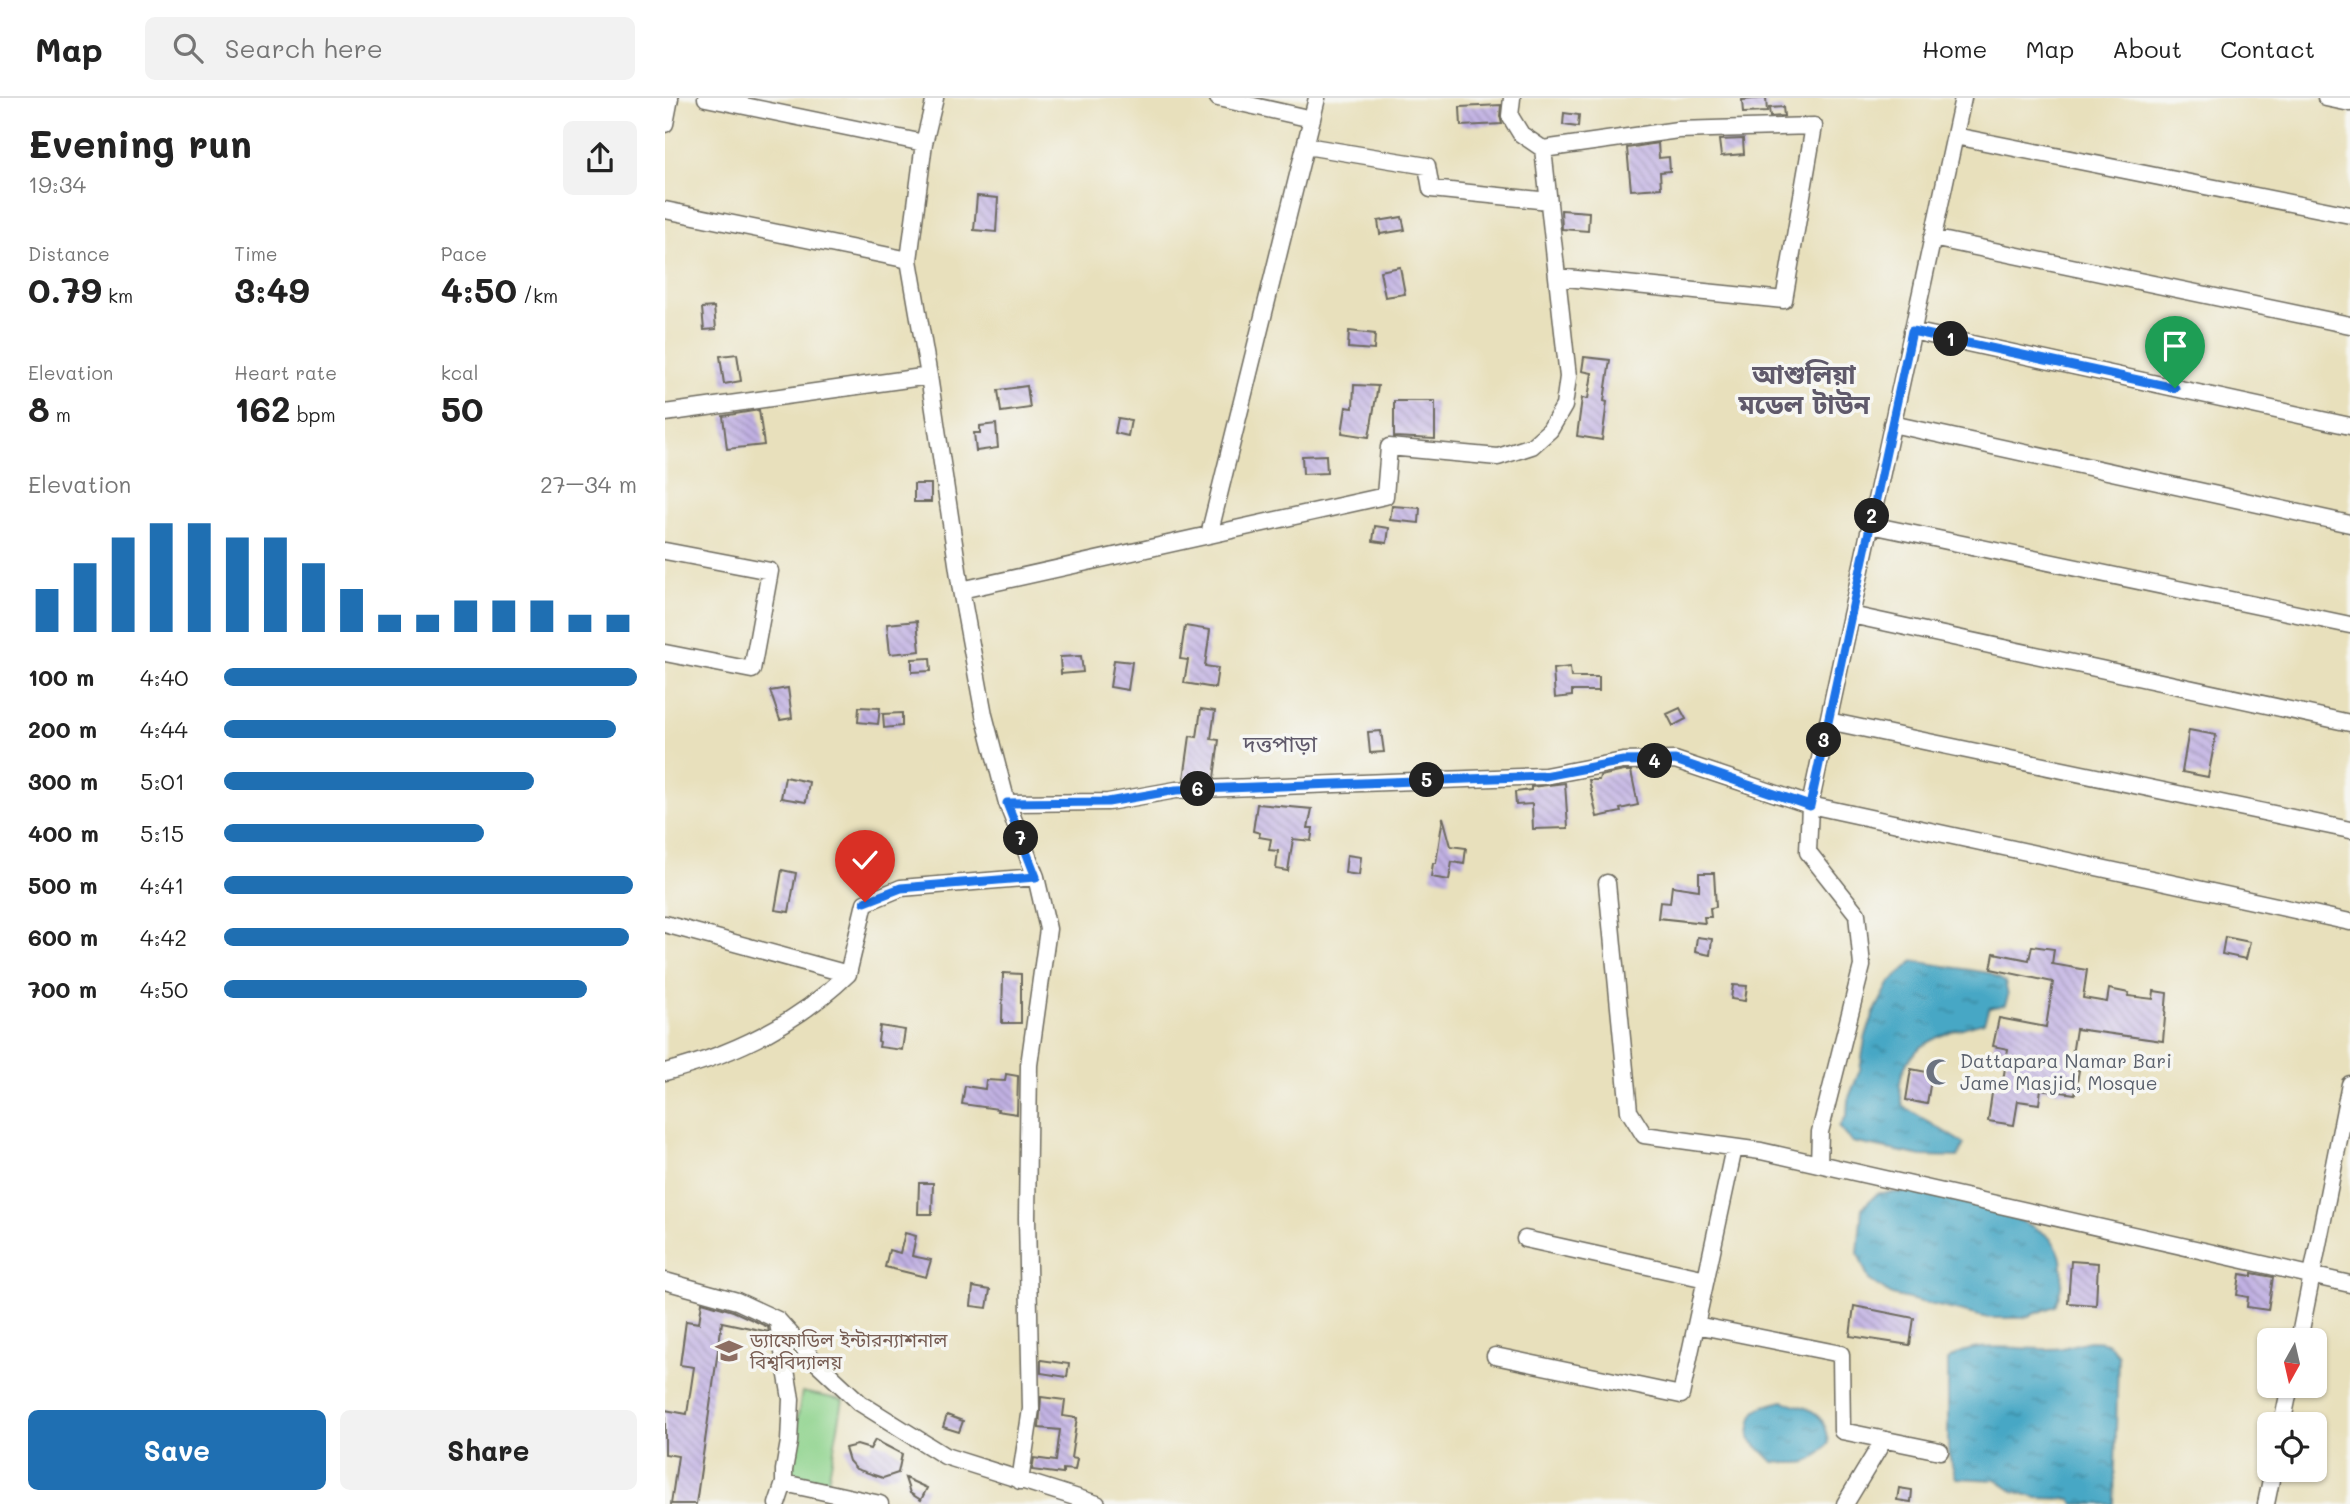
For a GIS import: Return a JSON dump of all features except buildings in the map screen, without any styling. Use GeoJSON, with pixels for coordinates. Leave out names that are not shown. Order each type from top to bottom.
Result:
{"type":"FeatureCollection","features":[{"type":"Feature","properties":{"kind":"street"},"geometry":{"type":"LineString","coordinates":[[665,124],[670,98]]}},
{"type":"Feature","properties":{"kind":"street"},"geometry":{"type":"LineString","coordinates":[[706,98],[924,143]]}},
{"type":"Feature","properties":{"kind":"street"},"geometry":{"type":"LineString","coordinates":[[935,98],[924,143],[909,260],[961,590],[984,715],[1007,803],[1036,877],[1048,929],[1029,1065],[1027,1218],[1031,1409],[1020,1481]]}},
{"type":"Feature","properties":{"kind":"street"},"geometry":{"type":"LineString","coordinates":[[1219,98],[1312,119]]}},
{"type":"Feature","properties":{"kind":"street"},"geometry":{"type":"LineString","coordinates":[[1209,535],[1317,98]]}},
{"type":"Feature","properties":{"kind":"street"},"geometry":{"type":"LineString","coordinates":[[1512,98],[1510,116],[1521,134],[1543,149],[1678,130],[1814,126],[1784,300],[1557,276]]}},
{"type":"Feature","properties":{"kind":"street"},"geometry":{"type":"LineString","coordinates":[[1819,1164],[1820,1132],[1862,965],[1857,914],[1808,852],[1810,806],[1963,98]]}},
{"type":"Feature","properties":{"kind":"street"},"geometry":{"type":"LineString","coordinates":[[2326,98],[2350,103]]}},
{"type":"Feature","properties":{"kind":"street"},"geometry":{"type":"LineString","coordinates":[[1955,136],[2350,215]]}},
{"type":"Feature","properties":{"kind":"street"},"geometry":{"type":"LineString","coordinates":[[1306,146],[1427,166],[1431,189],[1549,201]]}},
{"type":"Feature","properties":{"kind":"street"},"geometry":{"type":"LineString","coordinates":[[961,590],[1385,496],[1389,447],[1498,457],[1532,446],[1550,430],[1564,406],[1568,377],[1543,149]]}},
{"type":"Feature","properties":{"kind":"street"},"geometry":{"type":"LineString","coordinates":[[665,210],[909,260]]}},
{"type":"Feature","properties":{"kind":"street"},"geometry":{"type":"LineString","coordinates":[[1933,238],[2350,325]]}},
{"type":"Feature","properties":{"kind":"street"},"geometry":{"type":"LineString","coordinates":[[1912,331],[2350,426]]}},
{"type":"Feature","properties":{"kind":"street"},"geometry":{"type":"LineString","coordinates":[[665,413],[929,376]]}},
{"type":"Feature","properties":{"kind":"street"},"geometry":{"type":"LineString","coordinates":[[1892,424],[2350,524]]}},
{"type":"Feature","properties":{"kind":"street"},"geometry":{"type":"LineString","coordinates":[[1871,525],[2350,625]]}},
{"type":"Feature","properties":{"kind":"street"},"geometry":{"type":"LineString","coordinates":[[665,551],[770,571],[753,670],[665,653]]}},
{"type":"Feature","properties":{"kind":"street"},"geometry":{"type":"LineString","coordinates":[[1851,615],[2350,723]]}},
{"type":"Feature","properties":{"kind":"street"},"geometry":{"type":"LineString","coordinates":[[1828,721],[2350,830]]}},
{"type":"Feature","properties":{"kind":"street"},"geometry":{"type":"LineString","coordinates":[[1007,803],[1108,802],[1176,790],[1545,776],[1623,761],[1675,760],[1810,806],[2350,922]]}},
{"type":"Feature","properties":{"kind":"street"},"geometry":{"type":"LineString","coordinates":[[665,1072],[701,1063],[782,1026],[824,997],[848,974],[865,902],[901,888],[1036,877]]}},
{"type":"Feature","properties":{"kind":"street"},"geometry":{"type":"LineString","coordinates":[[1607,883],[1629,1111],[1644,1135],[1734,1147],[1819,1164],[2350,1284]]}},
{"type":"Feature","properties":{"kind":"street"},"geometry":{"type":"LineString","coordinates":[[665,924],[848,974]]}},
{"type":"Feature","properties":{"kind":"street"},"geometry":{"type":"LineString","coordinates":[[2301,1328],[2311,1276],[2344,1143],[2350,1084]]}},
{"type":"Feature","properties":{"kind":"street"},"geometry":{"type":"LineString","coordinates":[[1495,1356],[1682,1395],[1734,1147]]}},
{"type":"Feature","properties":{"kind":"street"},"geometry":{"type":"LineString","coordinates":[[1525,1239],[1706,1279]]}},
{"type":"Feature","properties":{"kind":"street"},"geometry":{"type":"LineString","coordinates":[[665,1281],[737,1301],[778,1320],[813,1359],[860,1403],[945,1456],[1097,1504]]}},
{"type":"Feature","properties":{"kind":"street"},"geometry":{"type":"LineString","coordinates":[[777,1504],[784,1483],[791,1399],[778,1320]]}},
{"type":"Feature","properties":{"kind":"street"},"geometry":{"type":"LineString","coordinates":[[1696,1325],[1841,1354],[1842,1431],[1940,1451]]}},
{"type":"Feature","properties":{"kind":"street"},"geometry":{"type":"LineString","coordinates":[[1845,1504],[1883,1441]]}},
{"type":"Feature","properties":{"kind":"street"},"geometry":{"type":"LineString","coordinates":[[2266,1504],[2271,1482]]}},
{"type":"Feature","properties":{"kind":"street"},"geometry":{"type":"LineString","coordinates":[[784,1483],[880,1504]]}},
{"type":"Feature","properties":{"kind":"green space"},"geometry":{"type":"Polygon","coordinates":[[[802,1392],[843,1400],[828,1481],[788,1474],[802,1392]]]}},
{"type":"Feature","properties":{"kind":"water"},"geometry":{"type":"Polygon","coordinates":[[[1913,961],[1989,973],[2005,982],[2008,996],[2005,1005],[1989,1008],[1984,1022],[1944,1034],[1920,1048],[1903,1070],[1900,1087],[1903,1106],[1964,1144],[1958,1157],[1922,1156],[1852,1142],[1839,1127],[1847,1115],[1848,1100],[1860,1070],[1865,1039],[1874,1013],[1889,984],[1913,961]]]}},
{"type":"Feature","properties":{"kind":"water"},"geometry":{"type":"Polygon","coordinates":[[[1917,1192],[1990,1210],[2029,1225],[2044,1234],[2054,1243],[2061,1258],[2062,1282],[2055,1306],[2023,1318],[1988,1318],[1892,1295],[1869,1280],[1858,1253],[1862,1208],[1878,1193],[1917,1192]]]}},
{"type":"Feature","properties":{"kind":"water"},"geometry":{"type":"Polygon","coordinates":[[[2089,1341],[2107,1343],[2118,1356],[2114,1504],[2074,1504],[2071,1499],[2037,1498],[2013,1491],[1996,1480],[1956,1478],[1948,1452],[1948,1360],[1959,1353],[1987,1347],[2049,1349],[2089,1341]]]}},
{"type":"Feature","properties":{"kind":"water"},"geometry":{"type":"Polygon","coordinates":[[[1783,1401],[1809,1409],[1824,1424],[1829,1443],[1811,1460],[1799,1463],[1773,1462],[1749,1438],[1751,1421],[1756,1411],[1783,1401]]]}},
{"type":"Feature","properties":{"kind":"place","name":"Dattapara Namar Bari Jame Masjid, Mosque"},"geometry":{"type":"Point","coordinates":[1939,1072]}},
{"type":"Feature","properties":{"kind":"place","name":"ড্যাফোডিল ইন্টারন্যাশনাল বিশ্ববিদ্যালয়"},"geometry":{"type":"Point","coordinates":[729,1351]}},
{"type":"Feature","properties":{"kind":"district","name":"আশুলিয়া মডেল টাউন"},"geometry":{"type":"Point","coordinates":[1804,390]}},
{"type":"Feature","properties":{"kind":"district","name":"দত্তপাড়া"},"geometry":{"type":"Point","coordinates":[1280,744]}},
{"type":"Feature","properties":{"kind":"route"},"geometry":{"type":"LineString","coordinates":[[865,902],[901,888],[1036,877],[1007,803],[1108,802],[1176,790],[1545,776],[1623,761],[1675,760],[1810,806],[1912,331],[2175,388]]}}]}
